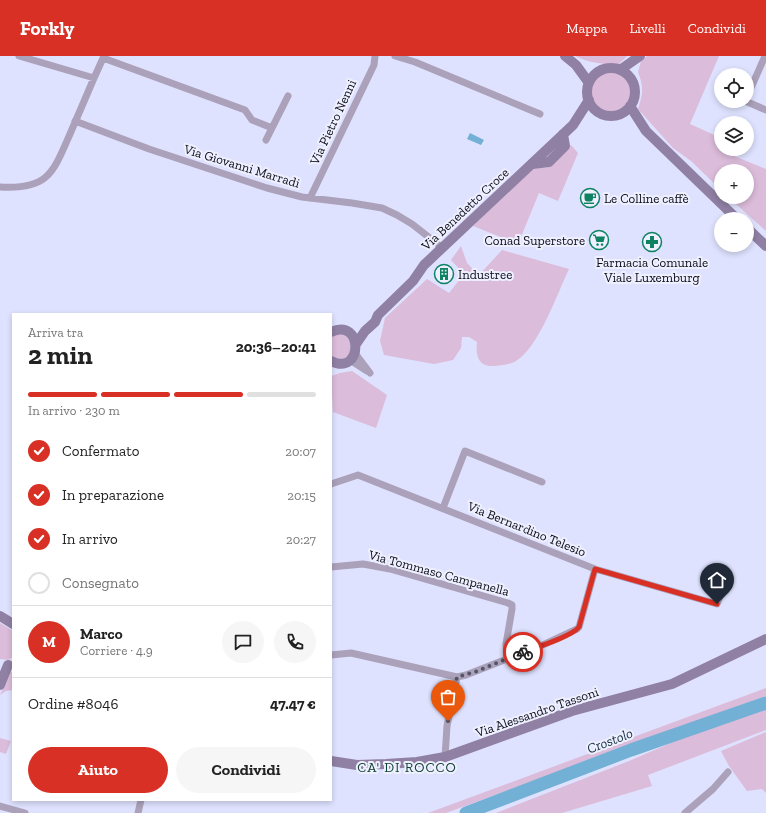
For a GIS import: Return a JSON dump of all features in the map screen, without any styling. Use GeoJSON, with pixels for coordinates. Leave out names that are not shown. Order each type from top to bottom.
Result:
{"type":"FeatureCollection","features":[{"type":"Feature","properties":{"kind":"street"},"geometry":{"type":"LineString","coordinates":[[19,56],[94,78]]}},
{"type":"Feature","properties":{"kind":"street","name":"Via Pietro Nenni"},"geometry":{"type":"LineString","coordinates":[[310,198],[374,65],[375,56]]}},
{"type":"Feature","properties":{"kind":"street"},"geometry":{"type":"LineString","coordinates":[[394,56],[415,62],[540,114]]}},
{"type":"Feature","properties":{"kind":"street"},"geometry":{"type":"LineString","coordinates":[[565,56],[576,66],[589,83]]}},
{"type":"Feature","properties":{"kind":"street"},"geometry":{"type":"LineString","coordinates":[[754,81],[765,56]]}},
{"type":"Feature","properties":{"kind":"street"},"geometry":{"type":"LineString","coordinates":[[0,187],[28,186],[39,182],[48,176],[56,166],[104,57],[245,110],[252,120],[272,128]]}},
{"type":"Feature","properties":{"kind":"street"},"geometry":{"type":"LineString","coordinates":[[620,70],[639,57]]}},
{"type":"Feature","properties":{"kind":"street"},"geometry":{"type":"LineString","coordinates":[[630,78],[639,57]]}},
{"type":"Feature","properties":{"kind":"street"},"geometry":{"type":"LineString","coordinates":[[576,66],[595,74]]}},
{"type":"Feature","properties":{"kind":"street"},"geometry":{"type":"LineString","coordinates":[[611,68],[620,70],[630,78],[634,86],[635,93],[630,106],[619,114],[607,115],[597,111],[588,100],[587,94],[589,83],[595,74],[605,69],[611,68]]}},
{"type":"Feature","properties":{"kind":"street"},"geometry":{"type":"LineString","coordinates":[[266,140],[288,96]]}},
{"type":"Feature","properties":{"kind":"street","name":"Via Benedetto Croce"},"geometry":{"type":"LineString","coordinates":[[573,125],[588,100]]}},
{"type":"Feature","properties":{"kind":"street"},"geometry":{"type":"LineString","coordinates":[[754,105],[766,110]]}},
{"type":"Feature","properties":{"kind":"street"},"geometry":{"type":"LineString","coordinates":[[630,106],[646,131]]}},
{"type":"Feature","properties":{"kind":"street","name":"Via Benedetto Croce"},"geometry":{"type":"LineString","coordinates":[[350,333],[378,315],[413,281],[421,268],[573,125],[597,111]]}},
{"type":"Feature","properties":{"kind":"street"},"geometry":{"type":"LineString","coordinates":[[619,114],[646,131],[730,212]]}},
{"type":"Feature","properties":{"kind":"street","name":"Via Giovanni Marradi"},"geometry":{"type":"LineString","coordinates":[[75,121],[188,163],[267,188],[310,198],[382,208],[412,224],[442,249]]}},
{"type":"Feature","properties":{"kind":"street"},"geometry":{"type":"LineString","coordinates":[[754,235],[766,246]]}},
{"type":"Feature","properties":{"kind":"street","name":"Via Benedetto Croce"},"geometry":{"type":"LineString","coordinates":[[351,355],[365,330],[375,322],[378,315]]}},
{"type":"Feature","properties":{"kind":"street"},"geometry":{"type":"LineString","coordinates":[[332,332],[341,330],[350,333],[353,336],[351,355]]}},
{"type":"Feature","properties":{"kind":"street"},"geometry":{"type":"LineString","coordinates":[[332,361],[351,355]]}},
{"type":"Feature","properties":{"kind":"street"},"geometry":{"type":"LineString","coordinates":[[332,366],[351,355]]}},
{"type":"Feature","properties":{"kind":"street"},"geometry":{"type":"LineString","coordinates":[[442,508],[465,451],[542,482]]}},
{"type":"Feature","properties":{"kind":"street","name":"Via Bernardino Telesio"},"geometry":{"type":"LineString","coordinates":[[332,484],[358,475],[595,569],[717,604],[726,581]]}},
{"type":"Feature","properties":{"kind":"street","name":"Via Tommaso Campanella"},"geometry":{"type":"LineString","coordinates":[[332,567],[363,564],[390,569],[512,605],[506,644],[507,658]]}},
{"type":"Feature","properties":{"kind":"street"},"geometry":{"type":"LineString","coordinates":[[332,655],[351,653],[457,677],[475,672],[545,644],[577,629],[579,627],[595,569]]}},
{"type":"Feature","properties":{"kind":"street"},"geometry":{"type":"LineString","coordinates":[[0,616],[12,623]]}},
{"type":"Feature","properties":{"kind":"street","name":"Via Alessandro Tassoni"},"geometry":{"type":"LineString","coordinates":[[332,761],[357,765],[417,762],[445,758],[573,711],[672,684],[766,639]]}},
{"type":"Feature","properties":{"kind":"street"},"geometry":{"type":"LineString","coordinates":[[0,685],[9,665]]}},
{"type":"Feature","properties":{"kind":"street"},"geometry":{"type":"LineString","coordinates":[[445,758],[447,726],[457,677]]}},
{"type":"Feature","properties":{"kind":"street"},"geometry":{"type":"LineString","coordinates":[[685,813],[712,789],[728,772]]}},
{"type":"Feature","properties":{"kind":"street"},"geometry":{"type":"LineString","coordinates":[[138,813],[141,801]]}},
{"type":"Feature","properties":{"kind":"street"},"geometry":{"type":"LineString","coordinates":[[0,806],[25,813]]}},
{"type":"Feature","properties":{"kind":"shaded area"},"geometry":{"type":"Polygon","coordinates":[[[575,56],[627,56],[618,65],[591,62],[575,56]]]}},
{"type":"Feature","properties":{"kind":"shaded area"},"geometry":{"type":"Polygon","coordinates":[[[647,56],[719,56],[690,124],[714,135],[714,156],[734,156],[754,164],[714,164],[714,183],[691,161],[673,148],[638,109],[642,90],[638,72],[641,61],[647,56]]]}},
{"type":"Feature","properties":{"kind":"shaded area"},"geometry":{"type":"Polygon","coordinates":[[[615,72],[622,75],[628,81],[631,92],[630,100],[622,109],[615,112],[607,112],[600,109],[592,100],[591,88],[594,81],[603,73],[615,72]]]}},
{"type":"Feature","properties":{"kind":"shaded area"},"geometry":{"type":"Polygon","coordinates":[[[571,145],[578,153],[558,201],[539,193],[518,244],[473,226],[533,169],[549,167],[571,145]]]}},
{"type":"Feature","properties":{"kind":"shaded area"},"geometry":{"type":"Polygon","coordinates":[[[754,164],[766,169],[766,231],[754,220],[754,212],[745,212],[736,204],[754,204],[754,164]]]}},
{"type":"Feature","properties":{"kind":"shaded area"},"geometry":{"type":"Polygon","coordinates":[[[461,246],[467,263],[479,275],[502,250],[569,269],[547,319],[532,344],[516,361],[496,366],[485,365],[479,360],[477,353],[477,342],[469,337],[462,337],[461,348],[453,360],[434,364],[384,355],[380,341],[385,318],[427,279],[449,293],[464,274],[451,260],[461,246]]]}},
{"type":"Feature","properties":{"kind":"shaded area"},"geometry":{"type":"Polygon","coordinates":[[[337,334],[346,335],[351,342],[350,354],[343,359],[332,357],[332,336],[337,334]]]}},
{"type":"Feature","properties":{"kind":"shaded area"},"geometry":{"type":"Polygon","coordinates":[[[352,371],[387,395],[376,428],[333,412],[332,376],[352,371]]]}},
{"type":"Feature","properties":{"kind":"shaded area"},"geometry":{"type":"Polygon","coordinates":[[[0,623],[12,630],[12,658],[8,660],[0,659],[0,623]]]}},
{"type":"Feature","properties":{"kind":"shaded area"},"geometry":{"type":"Polygon","coordinates":[[[10,671],[12,672],[12,690],[6,691],[0,695],[10,671]]]}},
{"type":"Feature","properties":{"kind":"shaded area"},"geometry":{"type":"Polygon","coordinates":[[[766,688],[766,696],[446,813],[428,813],[766,688]]]}},
{"type":"Feature","properties":{"kind":"shaded area"},"geometry":{"type":"Polygon","coordinates":[[[766,706],[766,730],[648,775],[652,786],[562,813],[496,813],[629,761],[687,736],[766,706]]]}},
{"type":"Feature","properties":{"kind":"shaded area"},"geometry":{"type":"Polygon","coordinates":[[[766,732],[766,793],[762,789],[747,791],[729,766],[721,751],[766,732]]]}},
{"type":"Feature","properties":{"kind":"shaded area"},"geometry":{"type":"Polygon","coordinates":[[[0,738],[11,741],[6,754],[0,752],[0,738]]]}},
{"type":"Feature","properties":{"kind":"water"},"geometry":{"type":"Polygon","coordinates":[[[470,133],[484,140],[481,145],[467,139],[470,133]]]}},
{"type":"Feature","properties":{"kind":"waterway","name":"Crostolo"},"geometry":{"type":"LineString","coordinates":[[466,813],[631,750],[766,703]]}},
{"type":"Feature","properties":{"kind":"way so far"},"geometry":{"type":"LineString","coordinates":[[448,721],[457,677],[475,672],[523,652]]}},
{"type":"Feature","properties":{"kind":"place","name":"Le Colline caffè"},"geometry":{"type":"Point","coordinates":[590,198]}},
{"type":"Feature","properties":{"kind":"place","name":"Conad Superstore"},"geometry":{"type":"Point","coordinates":[599,240]}},
{"type":"Feature","properties":{"kind":"place","name":"Farmacia Comunale Viale Luxemburg"},"geometry":{"type":"Point","coordinates":[652,242]}},
{"type":"Feature","properties":{"kind":"place","name":"Industree"},"geometry":{"type":"Point","coordinates":[444,274]}},
{"type":"Feature","properties":{"kind":"district","name":"CA' DI ROCCO"},"geometry":{"type":"Point","coordinates":[407,767]}},
{"type":"Feature","properties":{"kind":"route"},"geometry":{"type":"LineString","coordinates":[[523,652],[573,632],[579,627],[595,569],[717,604]]}}]}
